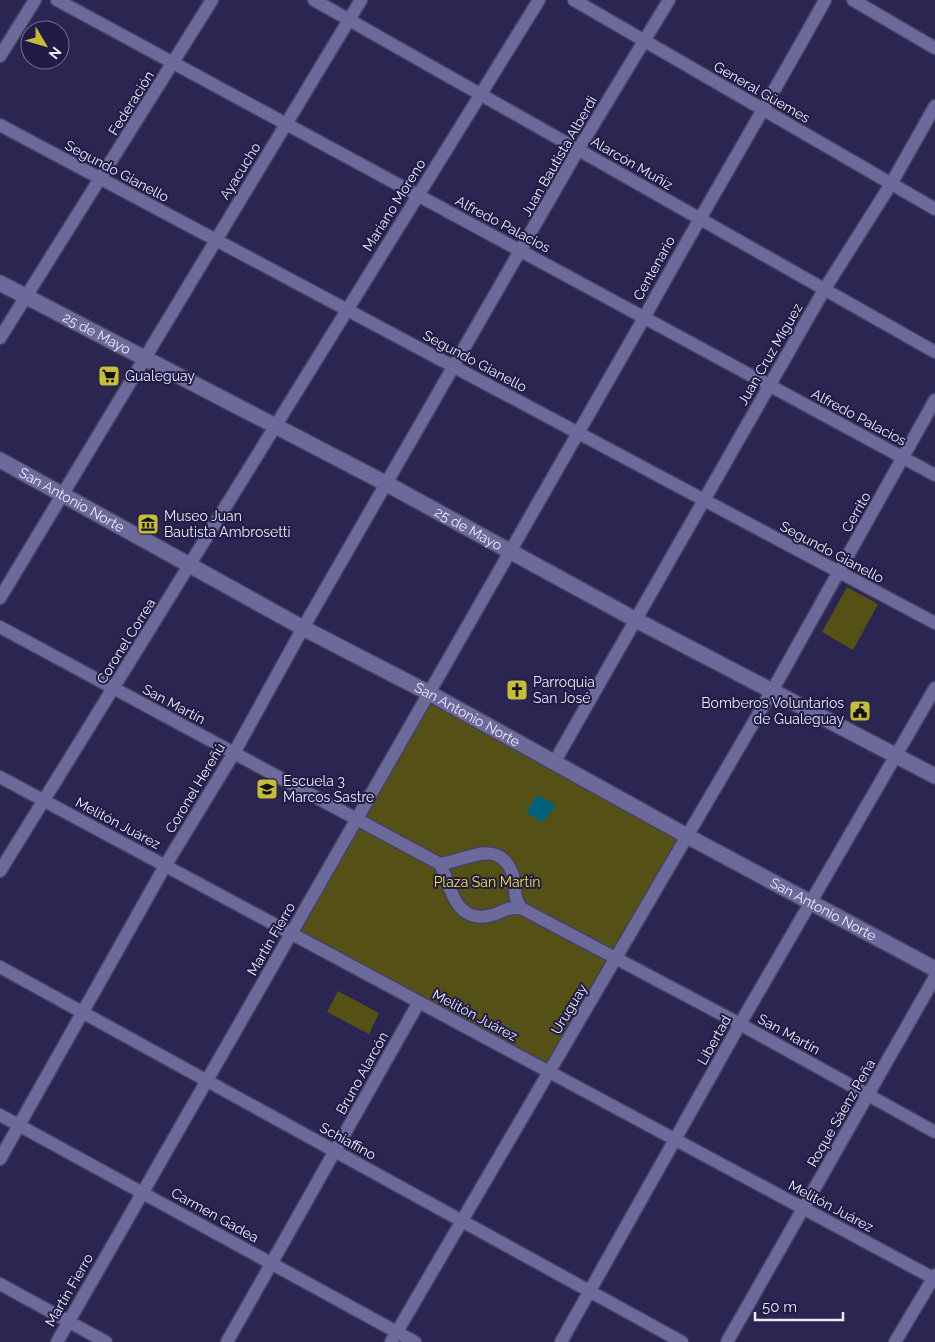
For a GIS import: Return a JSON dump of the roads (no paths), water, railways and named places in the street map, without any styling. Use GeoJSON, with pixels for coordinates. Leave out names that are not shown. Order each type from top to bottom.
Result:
{"type":"FeatureCollection","features":[{"type":"Feature","properties":{"kind":"street"},"geometry":{"type":"LineString","coordinates":[[0,56],[35,0]]}},
{"type":"Feature","properties":{"kind":"street","name":"Alfredo Palacios"},"geometry":{"type":"LineString","coordinates":[[57,0],[935,475]]}},
{"type":"Feature","properties":{"kind":"street","name":"Federación"},"geometry":{"type":"LineString","coordinates":[[0,338],[212,0]]}},
{"type":"Feature","properties":{"kind":"street","name":"Alarcón Muñiz"},"geometry":{"type":"LineString","coordinates":[[314,0],[935,352]]}},
{"type":"Feature","properties":{"kind":"street","name":"Ayacucho"},"geometry":{"type":"LineString","coordinates":[[0,598],[362,0]]}},
{"type":"Feature","properties":{"kind":"street","name":"Mariano Moreno"},"geometry":{"type":"LineString","coordinates":[[276,426],[418,196],[479,93],[539,0]]}},
{"type":"Feature","properties":{"kind":"street","name":"General Güemes"},"geometry":{"type":"LineString","coordinates":[[574,0],[935,209]]}},
{"type":"Feature","properties":{"kind":"street","name":"Juan Bautista Alberdi"},"geometry":{"type":"LineString","coordinates":[[387,484],[578,150],[669,0]]}},
{"type":"Feature","properties":{"kind":"street","name":"Centenario"},"geometry":{"type":"LineString","coordinates":[[510,551],[644,318],[699,218],[764,110],[825,0]]}},
{"type":"Feature","properties":{"kind":"street"},"geometry":{"type":"LineString","coordinates":[[853,0],[935,48]]}},
{"type":"Feature","properties":{"kind":"street","name":"Juan Cruz Míguez"},"geometry":{"type":"LineString","coordinates":[[636,620],[824,290],[891,184],[935,106]]}},
{"type":"Feature","properties":{"kind":"street","name":"Segundo Gianello"},"geometry":{"type":"LineString","coordinates":[[0,125],[935,623]]}},
{"type":"Feature","properties":{"kind":"street","name":"25 de Mayo"},"geometry":{"type":"LineString","coordinates":[[0,283],[387,484],[636,620],[935,776]]}},
{"type":"Feature","properties":{"kind":"street","name":"Cerrito"},"geometry":{"type":"LineString","coordinates":[[772,691],[935,400]]}},
{"type":"Feature","properties":{"kind":"street","name":"Coronel Correa"},"geometry":{"type":"LineString","coordinates":[[0,870],[276,426]]}},
{"type":"Feature","properties":{"kind":"street","name":"San Antonio Norte"},"geometry":{"type":"LineString","coordinates":[[0,460],[303,628],[429,693],[687,836],[935,969]]}},
{"type":"Feature","properties":{"kind":"street","name":"Coronel Hereñú"},"geometry":{"type":"LineString","coordinates":[[0,1160],[165,866],[234,753],[303,628],[387,484]]}},
{"type":"Feature","properties":{"kind":"street","name":"Martín Fierro"},"geometry":{"type":"LineString","coordinates":[[57,1342],[510,551]]}},
{"type":"Feature","properties":{"kind":"street"},"geometry":{"type":"LineString","coordinates":[[554,761],[636,620]]}},
{"type":"Feature","properties":{"kind":"street","name":"San Martín"},"geometry":{"type":"LineString","coordinates":[[0,627],[440,864]]}},
{"type":"Feature","properties":{"kind":"street","name":"Libertad"},"geometry":{"type":"LineString","coordinates":[[561,1342],[740,1024],[935,688]]}},
{"type":"Feature","properties":{"kind":"street","name":"Uruguay"},"geometry":{"type":"LineString","coordinates":[[394,1337],[772,691]]}},
{"type":"Feature","properties":{"kind":"street","name":"Melitón Juárez"},"geometry":{"type":"LineString","coordinates":[[0,777],[934,1277]]}},
{"type":"Feature","properties":{"kind":"street"},"geometry":{"type":"LineString","coordinates":[[482,852],[493,854],[510,868],[514,878],[515,900],[521,908],[501,910],[490,916],[479,917],[468,914],[453,900],[440,864],[454,862],[470,854],[482,852]]}},
{"type":"Feature","properties":{"kind":"street","name":"San Martín"},"geometry":{"type":"LineString","coordinates":[[521,908],[740,1024],[935,1132]]}},
{"type":"Feature","properties":{"kind":"street","name":"Schiaffino"},"geometry":{"type":"LineString","coordinates":[[0,967],[682,1342]]}},
{"type":"Feature","properties":{"kind":"street","name":"Roque Sáenz Peña"},"geometry":{"type":"LineString","coordinates":[[726,1342],[804,1209],[935,977]]}},
{"type":"Feature","properties":{"kind":"street","name":"Bruno Alarcón"},"geometry":{"type":"LineString","coordinates":[[227,1342],[419,1002]]}},
{"type":"Feature","properties":{"kind":"street","name":"Carmen Gadea"},"geometry":{"type":"LineString","coordinates":[[0,1115],[272,1264],[394,1337],[415,1342]]}},
{"type":"Feature","properties":{"kind":"street"},"geometry":{"type":"LineString","coordinates":[[896,1342],[934,1277]]}},
{"type":"Feature","properties":{"kind":"street"},"geometry":{"type":"LineString","coordinates":[[0,1284],[106,1342]]}},
{"type":"Feature","properties":{"kind":"water"},"geometry":{"type":"Polygon","coordinates":[[[537,795],[556,805],[543,822],[526,813],[537,795]]]}},
{"type":"Feature","properties":{"kind":"place","name":"Gualeguay"},"geometry":{"type":"Point","coordinates":[109,376]}},
{"type":"Feature","properties":{"kind":"place","name":"Museo Juan Bautista Ambrosetti"},"geometry":{"type":"Point","coordinates":[148,524]}},
{"type":"Feature","properties":{"kind":"place","name":"Parroquia San José"},"geometry":{"type":"Point","coordinates":[517,690]}},
{"type":"Feature","properties":{"kind":"place","name":"Bomberos Voluntarios de Gualeguay"},"geometry":{"type":"Point","coordinates":[860,711]}},
{"type":"Feature","properties":{"kind":"place","name":"Escuela 3 Marcos Sastre"},"geometry":{"type":"Point","coordinates":[267,789]}},
{"type":"Feature","properties":{"kind":"park label","name":"Plaza San Martín"},"geometry":{"type":"Point","coordinates":[487,882]}}]}
